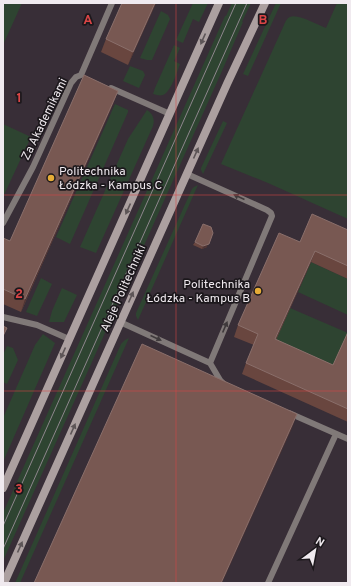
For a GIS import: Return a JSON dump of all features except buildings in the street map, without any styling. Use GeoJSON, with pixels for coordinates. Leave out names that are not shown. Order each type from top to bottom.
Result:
{"type":"FeatureCollection","features":[{"type":"Feature","properties":{"kind":"main road"},"geometry":{"type":"LineString","coordinates":[[3,488],[219,3]]}},
{"type":"Feature","properties":{"kind":"main road","name":"Aleje Politechniki"},"geometry":{"type":"LineString","coordinates":[[4,583],[120,322],[265,3]]}},
{"type":"Feature","properties":{"kind":"lane","name":"Za Akademikami"},"geometry":{"type":"LineString","coordinates":[[3,223],[33,167],[71,83],[76,77],[84,76],[112,3]]}},
{"type":"Feature","properties":{"kind":"lane"},"geometry":{"type":"LineString","coordinates":[[106,86],[170,114]]}},
{"type":"Feature","properties":{"kind":"lane"},"geometry":{"type":"LineString","coordinates":[[187,174],[267,210],[272,216],[210,363]]}},
{"type":"Feature","properties":{"kind":"lane"},"geometry":{"type":"LineString","coordinates":[[3,317],[37,325],[69,339]]}},
{"type":"Feature","properties":{"kind":"lane"},"geometry":{"type":"LineString","coordinates":[[120,322],[210,363],[220,380],[224,384],[231,387]]}},
{"type":"Feature","properties":{"kind":"lane"},"geometry":{"type":"LineString","coordinates":[[280,409],[348,439]]}},
{"type":"Feature","properties":{"kind":"lane"},"geometry":{"type":"LineString","coordinates":[[268,583],[336,434]]}},
{"type":"Feature","properties":{"kind":"green space"},"geometry":{"type":"Polygon","coordinates":[[[3,3],[22,3],[3,45],[3,3]]]}},
{"type":"Feature","properties":{"kind":"green space"},"geometry":{"type":"Polygon","coordinates":[[[193,3],[208,3],[199,22],[193,19],[183,43],[176,40],[193,3]]]}},
{"type":"Feature","properties":{"kind":"green space"},"geometry":{"type":"Polygon","coordinates":[[[232,3],[251,3],[3,561],[3,513],[232,3]]]}},
{"type":"Feature","properties":{"kind":"green space"},"geometry":{"type":"Polygon","coordinates":[[[276,3],[281,3],[248,76],[243,74],[276,3]]]}},
{"type":"Feature","properties":{"kind":"green space"},"geometry":{"type":"Polygon","coordinates":[[[337,3],[348,3],[348,219],[268,183],[221,164],[286,20],[293,16],[308,20],[326,28],[337,3]]]}},
{"type":"Feature","properties":{"kind":"green space"},"geometry":{"type":"Polygon","coordinates":[[[161,11],[168,15],[170,19],[152,60],[140,58],[161,11]]]}},
{"type":"Feature","properties":{"kind":"green space"},"geometry":{"type":"Polygon","coordinates":[[[174,45],[180,48],[174,61],[180,64],[173,81],[169,90],[163,95],[153,94],[155,88],[174,45]]]}},
{"type":"Feature","properties":{"kind":"green space"},"geometry":{"type":"Polygon","coordinates":[[[130,66],[143,71],[145,75],[139,88],[123,81],[130,66]]]}},
{"type":"Feature","properties":{"kind":"green space"},"geometry":{"type":"Polygon","coordinates":[[[115,104],[128,110],[128,112],[70,244],[56,237],[115,104]]]}},
{"type":"Feature","properties":{"kind":"green space"},"geometry":{"type":"Polygon","coordinates":[[[147,110],[153,117],[153,126],[96,253],[80,247],[128,139],[147,110]]]}},
{"type":"Feature","properties":{"kind":"green space"},"geometry":{"type":"Polygon","coordinates":[[[223,121],[227,123],[203,174],[201,168],[223,121]]]}},
{"type":"Feature","properties":{"kind":"green space"},"geometry":{"type":"Polygon","coordinates":[[[3,124],[31,137],[3,197],[3,124]]]}},
{"type":"Feature","properties":{"kind":"green space"},"geometry":{"type":"Polygon","coordinates":[[[198,185],[138,320],[136,313],[192,189],[198,185]]]}},
{"type":"Feature","properties":{"kind":"green space"},"geometry":{"type":"Polygon","coordinates":[[[311,262],[348,279],[348,315],[298,292],[311,262]]]}},
{"type":"Feature","properties":{"kind":"green space"},"geometry":{"type":"Polygon","coordinates":[[[41,278],[52,284],[37,316],[26,312],[41,278]]]}},
{"type":"Feature","properties":{"kind":"green space"},"geometry":{"type":"Polygon","coordinates":[[[62,288],[77,295],[64,322],[49,322],[52,311],[62,288]]]}},
{"type":"Feature","properties":{"kind":"green space"},"geometry":{"type":"Polygon","coordinates":[[[290,308],[348,333],[329,376],[271,350],[290,308]]]}},
{"type":"Feature","properties":{"kind":"green space"},"geometry":{"type":"Polygon","coordinates":[[[43,334],[55,343],[3,462],[3,418],[35,345],[43,334]]]}},
{"type":"Feature","properties":{"kind":"green space"},"geometry":{"type":"Polygon","coordinates":[[[129,338],[20,583],[15,583],[121,344],[129,338]]]}},
{"type":"Feature","properties":{"kind":"green space"},"geometry":{"type":"Polygon","coordinates":[[[7,346],[13,348],[18,360],[7,384],[3,382],[3,355],[7,346]]]}},
{"type":"Feature","properties":{"kind":"tram line"},"geometry":{"type":"LineString","coordinates":[[3,526],[236,3]]}},
{"type":"Feature","properties":{"kind":"tram line"},"geometry":{"type":"LineString","coordinates":[[3,549],[247,3]]}},
{"type":"Feature","properties":{"kind":"place","name":"Politechnika Łódzka - Kampus C"},"geometry":{"type":"Point","coordinates":[51,178]}},
{"type":"Feature","properties":{"kind":"place","name":"Politechnika Łódzka - Kampus B"},"geometry":{"type":"Point","coordinates":[258,291]}}]}
